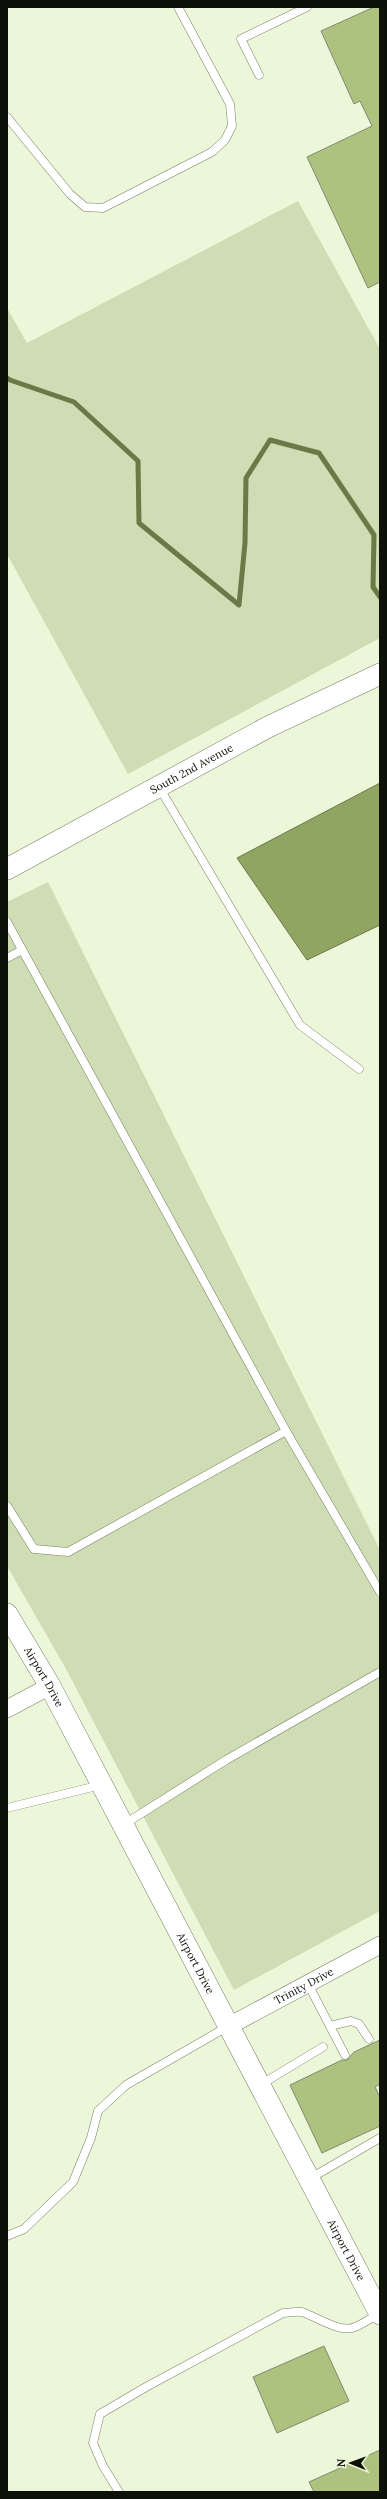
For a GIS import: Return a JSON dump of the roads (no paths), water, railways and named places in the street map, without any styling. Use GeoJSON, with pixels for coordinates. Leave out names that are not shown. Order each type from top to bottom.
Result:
{"type":"FeatureCollection","features":[{"type":"Feature","properties":{"kind":"street","name":"South 2nd Avenue"},"geometry":{"type":"LineString","coordinates":[[7,869],[268,727],[380,674]]}},
{"type":"Feature","properties":{"kind":"street","name":"Airport Drive"},"geometry":{"type":"LineString","coordinates":[[7,1614],[50,1686],[258,2086],[380,2314]]}},
{"type":"Feature","properties":{"kind":"street"},"geometry":{"type":"LineString","coordinates":[[7,1709],[50,1686]]}},
{"type":"Feature","properties":{"kind":"street","name":"Trinity Drive"},"geometry":{"type":"LineString","coordinates":[[227,2027],[380,1945]]}},
{"type":"Feature","properties":{"kind":"lane"},"geometry":{"type":"LineString","coordinates":[[7,117],[37,151],[70,194],[85,206],[103,208],[212,152],[225,140],[232,126],[230,104],[178,7]]}},
{"type":"Feature","properties":{"kind":"lane"},"geometry":{"type":"LineString","coordinates":[[259,75],[240,39],[307,7]]}},
{"type":"Feature","properties":{"kind":"lane"},"geometry":{"type":"LineString","coordinates":[[159,787],[300,1025],[359,1069]]}},
{"type":"Feature","properties":{"kind":"lane"},"geometry":{"type":"LineString","coordinates":[[7,922],[286,1431],[380,1592]]}},
{"type":"Feature","properties":{"kind":"lane"},"geometry":{"type":"LineString","coordinates":[[7,958],[22,950]]}},
{"type":"Feature","properties":{"kind":"lane"},"geometry":{"type":"LineString","coordinates":[[7,1506],[34,1548],[68,1552],[286,1431]]}},
{"type":"Feature","properties":{"kind":"lane"},"geometry":{"type":"LineString","coordinates":[[123,1826],[226,1760],[380,1672]]}},
{"type":"Feature","properties":{"kind":"lane"},"geometry":{"type":"LineString","coordinates":[[7,1808],[101,1785]]}},
{"type":"Feature","properties":{"kind":"lane"},"geometry":{"type":"LineString","coordinates":[[308,1984],[345,2054]]}},
{"type":"Feature","properties":{"kind":"lane"},"geometry":{"type":"LineString","coordinates":[[330,2026],[351,2021],[359,2024],[369,2039]]}},
{"type":"Feature","properties":{"kind":"lane"},"geometry":{"type":"LineString","coordinates":[[7,2236],[24,2228],[73,2182],[90,2138],[98,2111],[126,2085],[227,2027]]}},
{"type":"Feature","properties":{"kind":"lane"},"geometry":{"type":"LineString","coordinates":[[258,2086],[323,2047]]}},
{"type":"Feature","properties":{"kind":"lane"},"geometry":{"type":"LineString","coordinates":[[308,2179],[380,2138]]}},
{"type":"Feature","properties":{"kind":"lane"},"geometry":{"type":"LineString","coordinates":[[120,2492],[103,2466],[93,2443],[100,2414],[283,2313],[300,2312],[326,2324],[347,2328],[354,2328],[362,2322],[380,2314]]}},
{"type":"Feature","properties":{"kind":"waterway"},"geometry":{"type":"LineString","coordinates":[[7,378],[74,402],[138,461],[139,523],[239,605],[245,543],[246,478],[270,440],[319,453],[374,535],[373,587],[380,597]]}}]}
